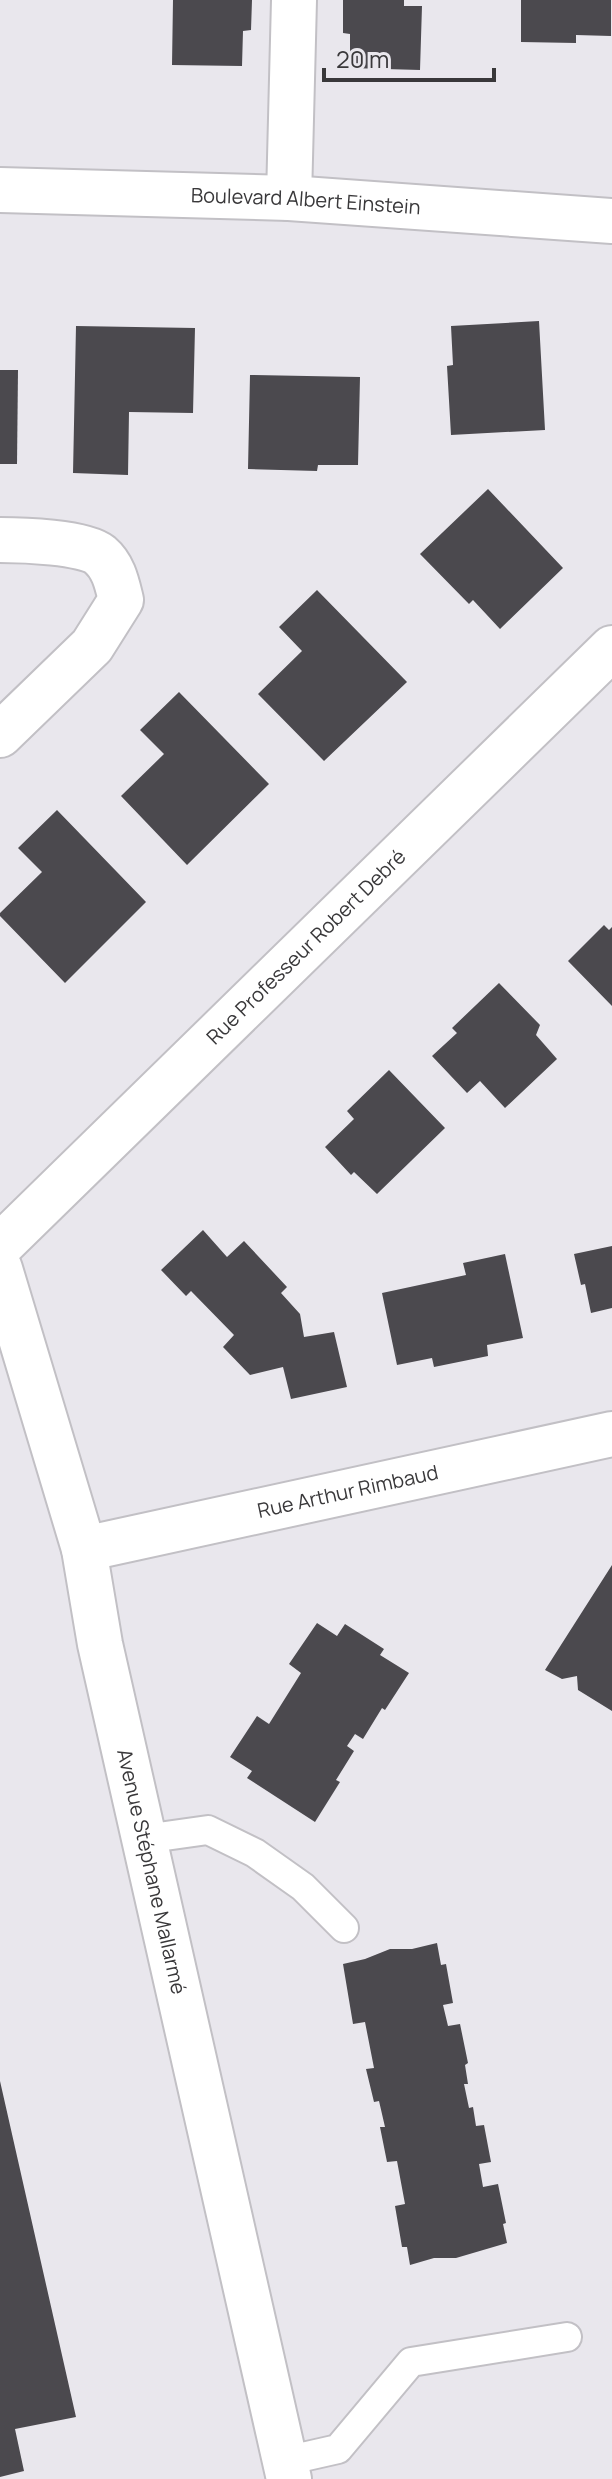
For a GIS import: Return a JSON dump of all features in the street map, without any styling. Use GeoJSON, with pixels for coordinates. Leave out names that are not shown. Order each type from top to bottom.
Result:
{"type":"FeatureCollection","features":[{"type":"Feature","properties":{"kind":"street"},"geometry":{"type":"LineString","coordinates":[[289,198],[294,0]]}},
{"type":"Feature","properties":{"kind":"street","name":"Boulevard Albert Einstein"},"geometry":{"type":"LineString","coordinates":[[0,190],[289,198],[612,221]]}},
{"type":"Feature","properties":{"kind":"street"},"geometry":{"type":"LineString","coordinates":[[0,540],[51,541],[99,553],[115,574],[121,600],[92,646],[0,735]]}},
{"type":"Feature","properties":{"kind":"street","name":"Rue Professeur Robert Debré"},"geometry":{"type":"LineString","coordinates":[[0,1246],[612,648]]}},
{"type":"Feature","properties":{"kind":"street","name":"Avenue Stéphane Mallarmé"},"geometry":{"type":"LineString","coordinates":[[0,1269],[84,1549],[100,1644],[287,2470]]}},
{"type":"Feature","properties":{"kind":"street","name":"Rue Arthur Rimbaud"},"geometry":{"type":"LineString","coordinates":[[84,1549],[612,1434]]}},
{"type":"Feature","properties":{"kind":"lane"},"geometry":{"type":"LineString","coordinates":[[144,1839],[208,1830],[255,1853],[303,1887],[344,1928]]}},
{"type":"Feature","properties":{"kind":"lane"},"geometry":{"type":"LineString","coordinates":[[287,2470],[338,2449],[411,2362],[567,2337]]}},
{"type":"Feature","properties":{"kind":"building"},"geometry":{"type":"Polygon","coordinates":[[[173,0],[252,0],[251,30],[243,31],[242,66],[172,65],[173,0]]]}},
{"type":"Feature","properties":{"kind":"building"},"geometry":{"type":"Polygon","coordinates":[[[343,0],[404,0],[404,6],[422,6],[420,70],[350,68],[350,34],[343,33],[343,0]]]}},
{"type":"Feature","properties":{"kind":"building"},"geometry":{"type":"Polygon","coordinates":[[[521,0],[611,0],[611,36],[576,35],[576,43],[521,42],[521,0]]]}},
{"type":"Feature","properties":{"kind":"building"},"geometry":{"type":"Polygon","coordinates":[[[539,321],[545,430],[451,435],[447,366],[453,365],[451,326],[539,321]]]}},
{"type":"Feature","properties":{"kind":"building"},"geometry":{"type":"Polygon","coordinates":[[[76,326],[195,328],[193,413],[129,412],[128,475],[73,473],[76,326]]]}},
{"type":"Feature","properties":{"kind":"building"},"geometry":{"type":"Polygon","coordinates":[[[0,370],[18,370],[17,464],[0,464],[0,370]]]}},
{"type":"Feature","properties":{"kind":"building"},"geometry":{"type":"Polygon","coordinates":[[[250,375],[360,377],[358,465],[318,465],[317,471],[248,469],[250,375]]]}},
{"type":"Feature","properties":{"kind":"building"},"geometry":{"type":"Polygon","coordinates":[[[488,489],[563,568],[500,629],[473,600],[469,604],[420,554],[488,489]]]}},
{"type":"Feature","properties":{"kind":"building"},"geometry":{"type":"Polygon","coordinates":[[[317,590],[407,682],[324,761],[258,694],[302,651],[279,627],[317,590]]]}},
{"type":"Feature","properties":{"kind":"building"},"geometry":{"type":"Polygon","coordinates":[[[179,692],[269,784],[187,865],[121,796],[164,754],[140,730],[179,692]]]}},
{"type":"Feature","properties":{"kind":"building"},"geometry":{"type":"Polygon","coordinates":[[[57,810],[146,902],[65,983],[0,916],[42,872],[18,848],[57,810]]]}},
{"type":"Feature","properties":{"kind":"building"},"geometry":{"type":"Polygon","coordinates":[[[604,925],[609,930],[612,927],[612,1006],[568,961],[604,925]]]}},
{"type":"Feature","properties":{"kind":"building"},"geometry":{"type":"Polygon","coordinates":[[[499,983],[540,1025],[536,1035],[557,1059],[505,1108],[480,1081],[467,1093],[432,1056],[457,1033],[452,1028],[499,983]]]}},
{"type":"Feature","properties":{"kind":"building"},"geometry":{"type":"Polygon","coordinates":[[[389,1070],[445,1128],[377,1194],[354,1172],[351,1175],[325,1147],[354,1119],[347,1111],[389,1070]]]}},
{"type":"Feature","properties":{"kind":"building"},"geometry":{"type":"Polygon","coordinates":[[[203,1230],[227,1257],[244,1241],[287,1287],[281,1293],[300,1314],[304,1337],[334,1332],[347,1387],[291,1399],[283,1367],[250,1375],[223,1347],[234,1335],[191,1291],[186,1296],[161,1270],[203,1230]]]}},
{"type":"Feature","properties":{"kind":"building"},"geometry":{"type":"Polygon","coordinates":[[[612,1246],[612,1308],[591,1313],[574,1254],[612,1246]]]}},
{"type":"Feature","properties":{"kind":"building"},"geometry":{"type":"Polygon","coordinates":[[[505,1254],[523,1338],[487,1345],[488,1356],[434,1367],[432,1358],[397,1365],[382,1293],[466,1275],[463,1263],[505,1254]]]}},
{"type":"Feature","properties":{"kind":"building"},"geometry":{"type":"Polygon","coordinates":[[[612,1565],[612,1711],[578,1690],[577,1676],[562,1679],[545,1670],[612,1565]]]}},
{"type":"Feature","properties":{"kind":"building"},"geometry":{"type":"Polygon","coordinates":[[[317,1623],[337,1636],[345,1624],[384,1649],[380,1655],[409,1673],[363,1739],[355,1734],[347,1746],[354,1751],[336,1780],[340,1782],[315,1822],[247,1778],[252,1771],[230,1757],[257,1716],[269,1724],[301,1673],[289,1664],[317,1623]]]}},
{"type":"Feature","properties":{"kind":"building"},"geometry":{"type":"Polygon","coordinates":[[[437,1943],[441,1965],[446,1964],[453,2003],[443,2005],[448,2026],[460,2024],[468,2063],[465,2065],[468,2084],[464,2084],[469,2108],[473,2107],[476,2126],[484,2125],[491,2162],[479,2164],[483,2187],[498,2184],[507,2243],[456,2258],[434,2258],[410,2265],[407,2247],[402,2247],[395,2206],[405,2204],[397,2161],[387,2162],[380,2127],[385,2127],[379,2101],[374,2102],[366,2069],[374,2068],[365,2022],[353,2024],[343,1964],[390,1949],[412,1949],[437,1943]]]}},
{"type":"Feature","properties":{"kind":"building"},"geometry":{"type":"Polygon","coordinates":[[[0,2081],[76,2417],[15,2429],[24,2471],[0,2477],[0,2081]]]}}]}
